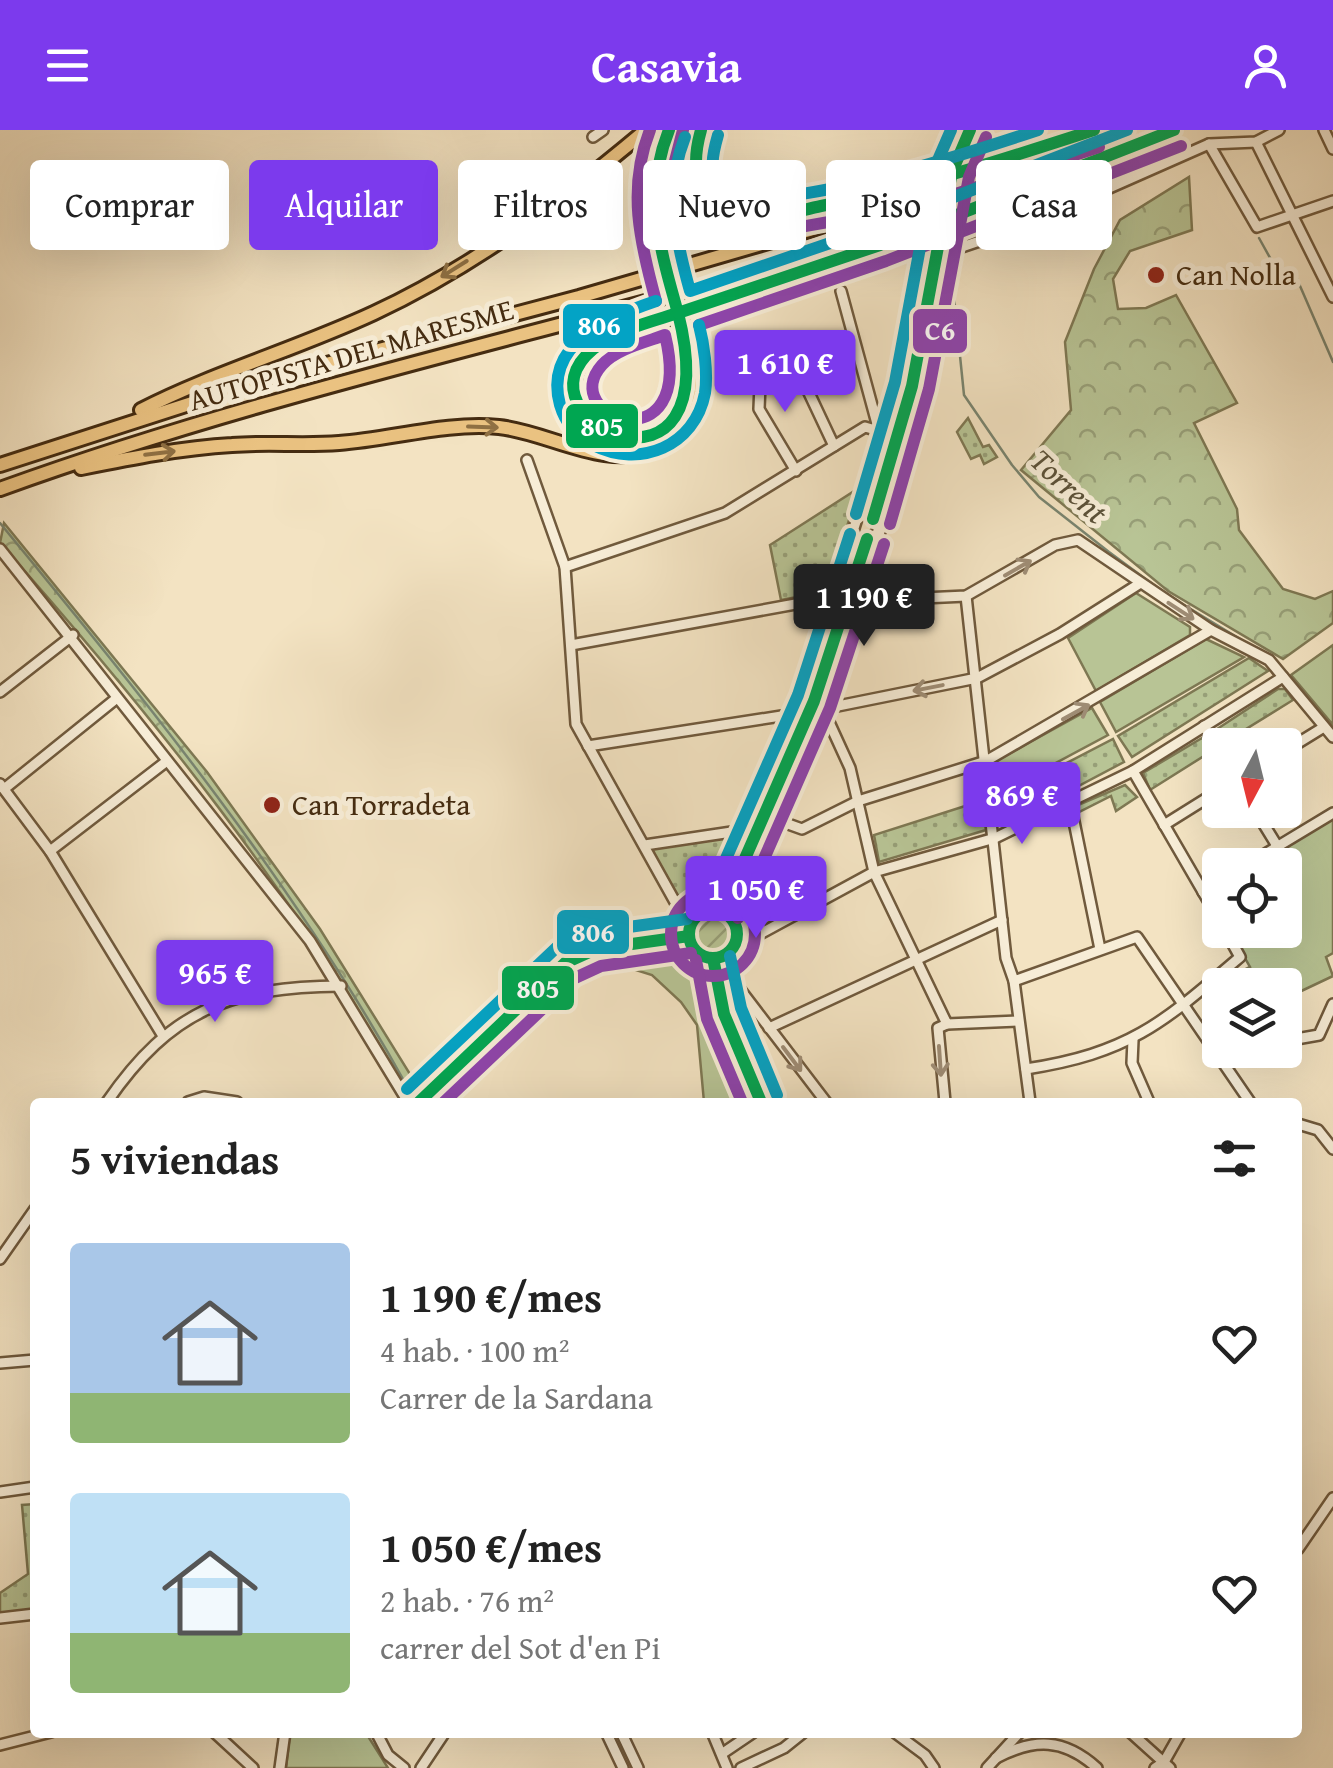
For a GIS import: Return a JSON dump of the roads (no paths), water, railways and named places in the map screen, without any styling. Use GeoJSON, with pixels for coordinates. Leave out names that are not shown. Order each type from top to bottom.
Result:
{"type":"FeatureCollection","features":[{"type":"Feature","properties":{"kind":"highway"},"geometry":{"type":"LineString","coordinates":[[112,425],[160,401],[376,312],[436,280],[533,220],[646,130]]}},
{"type":"Feature","properties":{"kind":"highway"},"geometry":{"type":"LineString","coordinates":[[669,130],[656,158],[651,190],[659,226],[660,190],[678,130]]}},
{"type":"Feature","properties":{"kind":"highway"},"geometry":{"type":"LineString","coordinates":[[701,130],[692,162],[697,181],[718,208],[735,216],[755,218],[826,207]]}},
{"type":"Feature","properties":{"kind":"highway"},"geometry":{"type":"LineString","coordinates":[[1017,160],[1094,130]]}},
{"type":"Feature","properties":{"kind":"highway"},"geometry":{"type":"LineString","coordinates":[[1021,160],[1109,130]]}},
{"type":"Feature","properties":{"kind":"highway"},"geometry":{"type":"LineString","coordinates":[[956,213],[1174,130]]}},
{"type":"Feature","properties":{"kind":"highway","name":"AUTOPISTA DEL MARESME"},"geometry":{"type":"LineString","coordinates":[[0,465],[112,425],[826,219]]}},
{"type":"Feature","properties":{"kind":"highway","name":"AUTOPISTA DEL MARESME"},"geometry":{"type":"LineString","coordinates":[[0,488],[408,363],[840,250]]}},
{"type":"Feature","properties":{"kind":"highway"},"geometry":{"type":"LineString","coordinates":[[682,320],[689,388],[673,422],[649,438],[624,440],[586,422],[575,394],[585,356],[603,342],[682,320],[861,250]]}},
{"type":"Feature","properties":{"kind":"highway"},"geometry":{"type":"LineString","coordinates":[[30,478],[179,450],[339,443],[460,426],[502,428],[565,445],[637,454],[667,442],[692,412],[699,389],[698,360],[682,320]]}},
{"type":"Feature","properties":{"kind":"street"},"geometry":{"type":"LineString","coordinates":[[593,137],[602,130]]}},
{"type":"Feature","properties":{"kind":"street"},"geometry":{"type":"LineString","coordinates":[[956,163],[970,130]]}},
{"type":"Feature","properties":{"kind":"street"},"geometry":{"type":"LineString","coordinates":[[937,259],[1021,227],[1209,144],[1256,142],[1279,130]]}},
{"type":"Feature","properties":{"kind":"street"},"geometry":{"type":"LineString","coordinates":[[1324,130],[1333,149]]}},
{"type":"Feature","properties":{"kind":"street"},"geometry":{"type":"LineString","coordinates":[[1256,142],[1333,297]]}},
{"type":"Feature","properties":{"kind":"street"},"geometry":{"type":"LineString","coordinates":[[1209,144],[1257,227],[1333,201]]}},
{"type":"Feature","properties":{"kind":"street"},"geometry":{"type":"LineString","coordinates":[[645,846],[745,830],[794,714],[834,597],[869,520],[896,440],[938,250]]}},
{"type":"Feature","properties":{"kind":"street"},"geometry":{"type":"LineString","coordinates":[[722,911],[814,701],[853,586],[862,506],[879,434],[840,292]]}},
{"type":"Feature","properties":{"kind":"street"},"geometry":{"type":"LineString","coordinates":[[796,471],[759,409],[756,393],[771,372],[853,337]]}},
{"type":"Feature","properties":{"kind":"street"},"geometry":{"type":"LineString","coordinates":[[794,360],[834,446]]}},
{"type":"Feature","properties":{"kind":"street"},"geometry":{"type":"LineString","coordinates":[[565,567],[725,513],[866,427],[896,440]]}},
{"type":"Feature","properties":{"kind":"street"},"geometry":{"type":"LineString","coordinates":[[527,460],[565,567],[576,724],[645,846],[689,932],[694,950],[718,957],[823,1098]]}},
{"type":"Feature","properties":{"kind":"street"},"geometry":{"type":"LineString","coordinates":[[860,536],[880,532],[862,506]]}},
{"type":"Feature","properties":{"kind":"street"},"geometry":{"type":"LineString","coordinates":[[858,602],[966,596],[1071,539],[1084,542],[1139,584],[1211,630],[1268,660],[1333,737]]}},
{"type":"Feature","properties":{"kind":"street"},"geometry":{"type":"LineString","coordinates":[[0,549],[73,636],[341,986],[406,1098]]}},
{"type":"Feature","properties":{"kind":"street"},"geometry":{"type":"LineString","coordinates":[[823,709],[977,678],[1060,634],[1139,584]]}},
{"type":"Feature","properties":{"kind":"street"},"geometry":{"type":"LineString","coordinates":[[736,942],[734,922],[823,709],[858,602],[853,586]]}},
{"type":"Feature","properties":{"kind":"street"},"geometry":{"type":"LineString","coordinates":[[966,596],[996,838],[1002,920],[1030,1098]]}},
{"type":"Feature","properties":{"kind":"street"},"geometry":{"type":"LineString","coordinates":[[571,645],[834,597]]}},
{"type":"Feature","properties":{"kind":"street"},"geometry":{"type":"LineString","coordinates":[[776,820],[802,829],[858,801],[986,761],[1211,630]]}},
{"type":"Feature","properties":{"kind":"street"},"geometry":{"type":"LineString","coordinates":[[0,692],[73,636]]}},
{"type":"Feature","properties":{"kind":"street"},"geometry":{"type":"LineString","coordinates":[[758,1098],[714,980],[718,957],[736,942],[745,942],[874,872],[996,838],[1133,772],[1283,676]]}},
{"type":"Feature","properties":{"kind":"street"},"geometry":{"type":"LineString","coordinates":[[117,698],[2,786],[50,851],[163,1036]]}},
{"type":"Feature","properties":{"kind":"street"},"geometry":{"type":"LineString","coordinates":[[823,709],[850,768],[874,872],[947,1024]]}},
{"type":"Feature","properties":{"kind":"street"},"geometry":{"type":"LineString","coordinates":[[588,746],[794,714]]}},
{"type":"Feature","properties":{"kind":"street"},"geometry":{"type":"LineString","coordinates":[[1302,741],[1324,727]]}},
{"type":"Feature","properties":{"kind":"street"},"geometry":{"type":"LineString","coordinates":[[50,851],[167,762]]}},
{"type":"Feature","properties":{"kind":"street"},"geometry":{"type":"LineString","coordinates":[[1133,772],[1202,890]]}},
{"type":"Feature","properties":{"kind":"street"},"geometry":{"type":"LineString","coordinates":[[1164,825],[1202,801]]}},
{"type":"Feature","properties":{"kind":"street"},"geometry":{"type":"LineString","coordinates":[[1070,802],[1100,949]]}},
{"type":"Feature","properties":{"kind":"street"},"geometry":{"type":"LineString","coordinates":[[1266,828],[1277,847],[1333,813]]}},
{"type":"Feature","properties":{"kind":"street"},"geometry":{"type":"LineString","coordinates":[[423,1098],[565,963],[596,949],[689,932],[705,911],[722,911],[734,922]]}},
{"type":"Feature","properties":{"kind":"street"},"geometry":{"type":"LineString","coordinates":[[769,1028],[1002,920]]}},
{"type":"Feature","properties":{"kind":"street"},"geometry":{"type":"LineString","coordinates":[[1014,981],[1137,936],[1202,1029]]}},
{"type":"Feature","properties":{"kind":"street"},"geometry":{"type":"LineString","coordinates":[[1026,1070],[1102,1054],[1133,1040],[1184,1005],[1240,957],[1235,948]]}},
{"type":"Feature","properties":{"kind":"street"},"geometry":{"type":"LineString","coordinates":[[111,1098],[142,1055],[206,1008],[241,994],[284,986],[341,986]]}},
{"type":"Feature","properties":{"kind":"street"},"geometry":{"type":"LineString","coordinates":[[1302,1037],[1318,1035],[1333,1004]]}},
{"type":"Feature","properties":{"kind":"street"},"geometry":{"type":"LineString","coordinates":[[945,1098],[938,1028],[947,1024],[1018,1021]]}},
{"type":"Feature","properties":{"kind":"street"},"geometry":{"type":"LineString","coordinates":[[1133,1040],[1132,1063],[1147,1098]]}},
{"type":"Feature","properties":{"kind":"street"},"geometry":{"type":"LineString","coordinates":[[1228,1068],[1246,1098]]}},
{"type":"Feature","properties":{"kind":"street"},"geometry":{"type":"LineString","coordinates":[[1302,1125],[1318,1130],[1333,1128]]}},
{"type":"Feature","properties":{"kind":"street"},"geometry":{"type":"LineString","coordinates":[[1318,1130],[1333,1149]]}},
{"type":"Feature","properties":{"kind":"street"},"geometry":{"type":"LineString","coordinates":[[0,1259],[30,1216]]}},
{"type":"Feature","properties":{"kind":"street"},"geometry":{"type":"LineString","coordinates":[[0,1363],[30,1360]]}},
{"type":"Feature","properties":{"kind":"street"},"geometry":{"type":"LineString","coordinates":[[0,1492],[30,1488]]}},
{"type":"Feature","properties":{"kind":"street"},"geometry":{"type":"LineString","coordinates":[[1302,1543],[1333,1498]]}},
{"type":"Feature","properties":{"kind":"street"},"geometry":{"type":"LineString","coordinates":[[0,1618],[30,1615]]}},
{"type":"Feature","properties":{"kind":"street"},"geometry":{"type":"LineString","coordinates":[[0,1745],[30,1737]]}},
{"type":"Feature","properties":{"kind":"street"},"geometry":{"type":"LineString","coordinates":[[220,1738],[253,1768]]}},
{"type":"Feature","properties":{"kind":"street"},"geometry":{"type":"LineString","coordinates":[[280,1768],[284,1738]]}},
{"type":"Feature","properties":{"kind":"street"},"geometry":{"type":"LineString","coordinates":[[379,1738],[388,1755],[404,1768]]}},
{"type":"Feature","properties":{"kind":"street"},"geometry":{"type":"LineString","coordinates":[[421,1768],[441,1738]]}},
{"type":"Feature","properties":{"kind":"street"},"geometry":{"type":"LineString","coordinates":[[609,1738],[623,1768]]}},
{"type":"Feature","properties":{"kind":"street"},"geometry":{"type":"LineString","coordinates":[[624,1738],[638,1768]]}},
{"type":"Feature","properties":{"kind":"street"},"geometry":{"type":"LineString","coordinates":[[715,1738],[727,1768]]}},
{"type":"Feature","properties":{"kind":"street"},"geometry":{"type":"LineString","coordinates":[[723,1753],[745,1738]]}},
{"type":"Feature","properties":{"kind":"street"},"geometry":{"type":"LineString","coordinates":[[741,1768],[796,1738]]}},
{"type":"Feature","properties":{"kind":"street"},"geometry":{"type":"LineString","coordinates":[[902,1738],[925,1754],[934,1768]]}},
{"type":"Feature","properties":{"kind":"street"},"geometry":{"type":"LineString","coordinates":[[986,1768],[1014,1738]]}},
{"type":"Feature","properties":{"kind":"street"},"geometry":{"type":"LineString","coordinates":[[1136,1738],[1163,1766],[1178,1738]]}},
{"type":"Feature","properties":{"kind":"street"},"geometry":{"type":"LineString","coordinates":[[996,1758],[1034,1742],[1060,1744],[1097,1768]]}},
{"type":"Feature","properties":{"kind":"waterway","name":"Torrent"},"geometry":{"type":"LineString","coordinates":[[965,169],[976,142],[974,134]]}},
{"type":"Feature","properties":{"kind":"waterway"},"geometry":{"type":"LineString","coordinates":[[1259,238],[1274,265],[1297,279],[1333,362]]}},
{"type":"Feature","properties":{"kind":"waterway","name":"Torrent"},"geometry":{"type":"LineString","coordinates":[[950,258],[964,395],[1012,465],[1039,497],[1109,552],[1166,594],[1258,650]]}},
{"type":"Feature","properties":{"kind":"waterway"},"geometry":{"type":"LineString","coordinates":[[0,523],[217,796],[318,939],[408,1088]]}},
{"type":"Feature","properties":{"kind":"tunnel"},"geometry":{"type":"LineString","coordinates":[[661,250],[681,324]]}},
{"type":"Feature","properties":{"kind":"tunnel"},"geometry":{"type":"LineString","coordinates":[[670,250],[690,321]]}},
{"type":"Feature","properties":{"kind":"place","name":"Can Nolla"},"geometry":{"type":"Point","coordinates":[1156,275]}},
{"type":"Feature","properties":{"kind":"place","name":"Can Torradeta"},"geometry":{"type":"Point","coordinates":[272,805]}}]}
